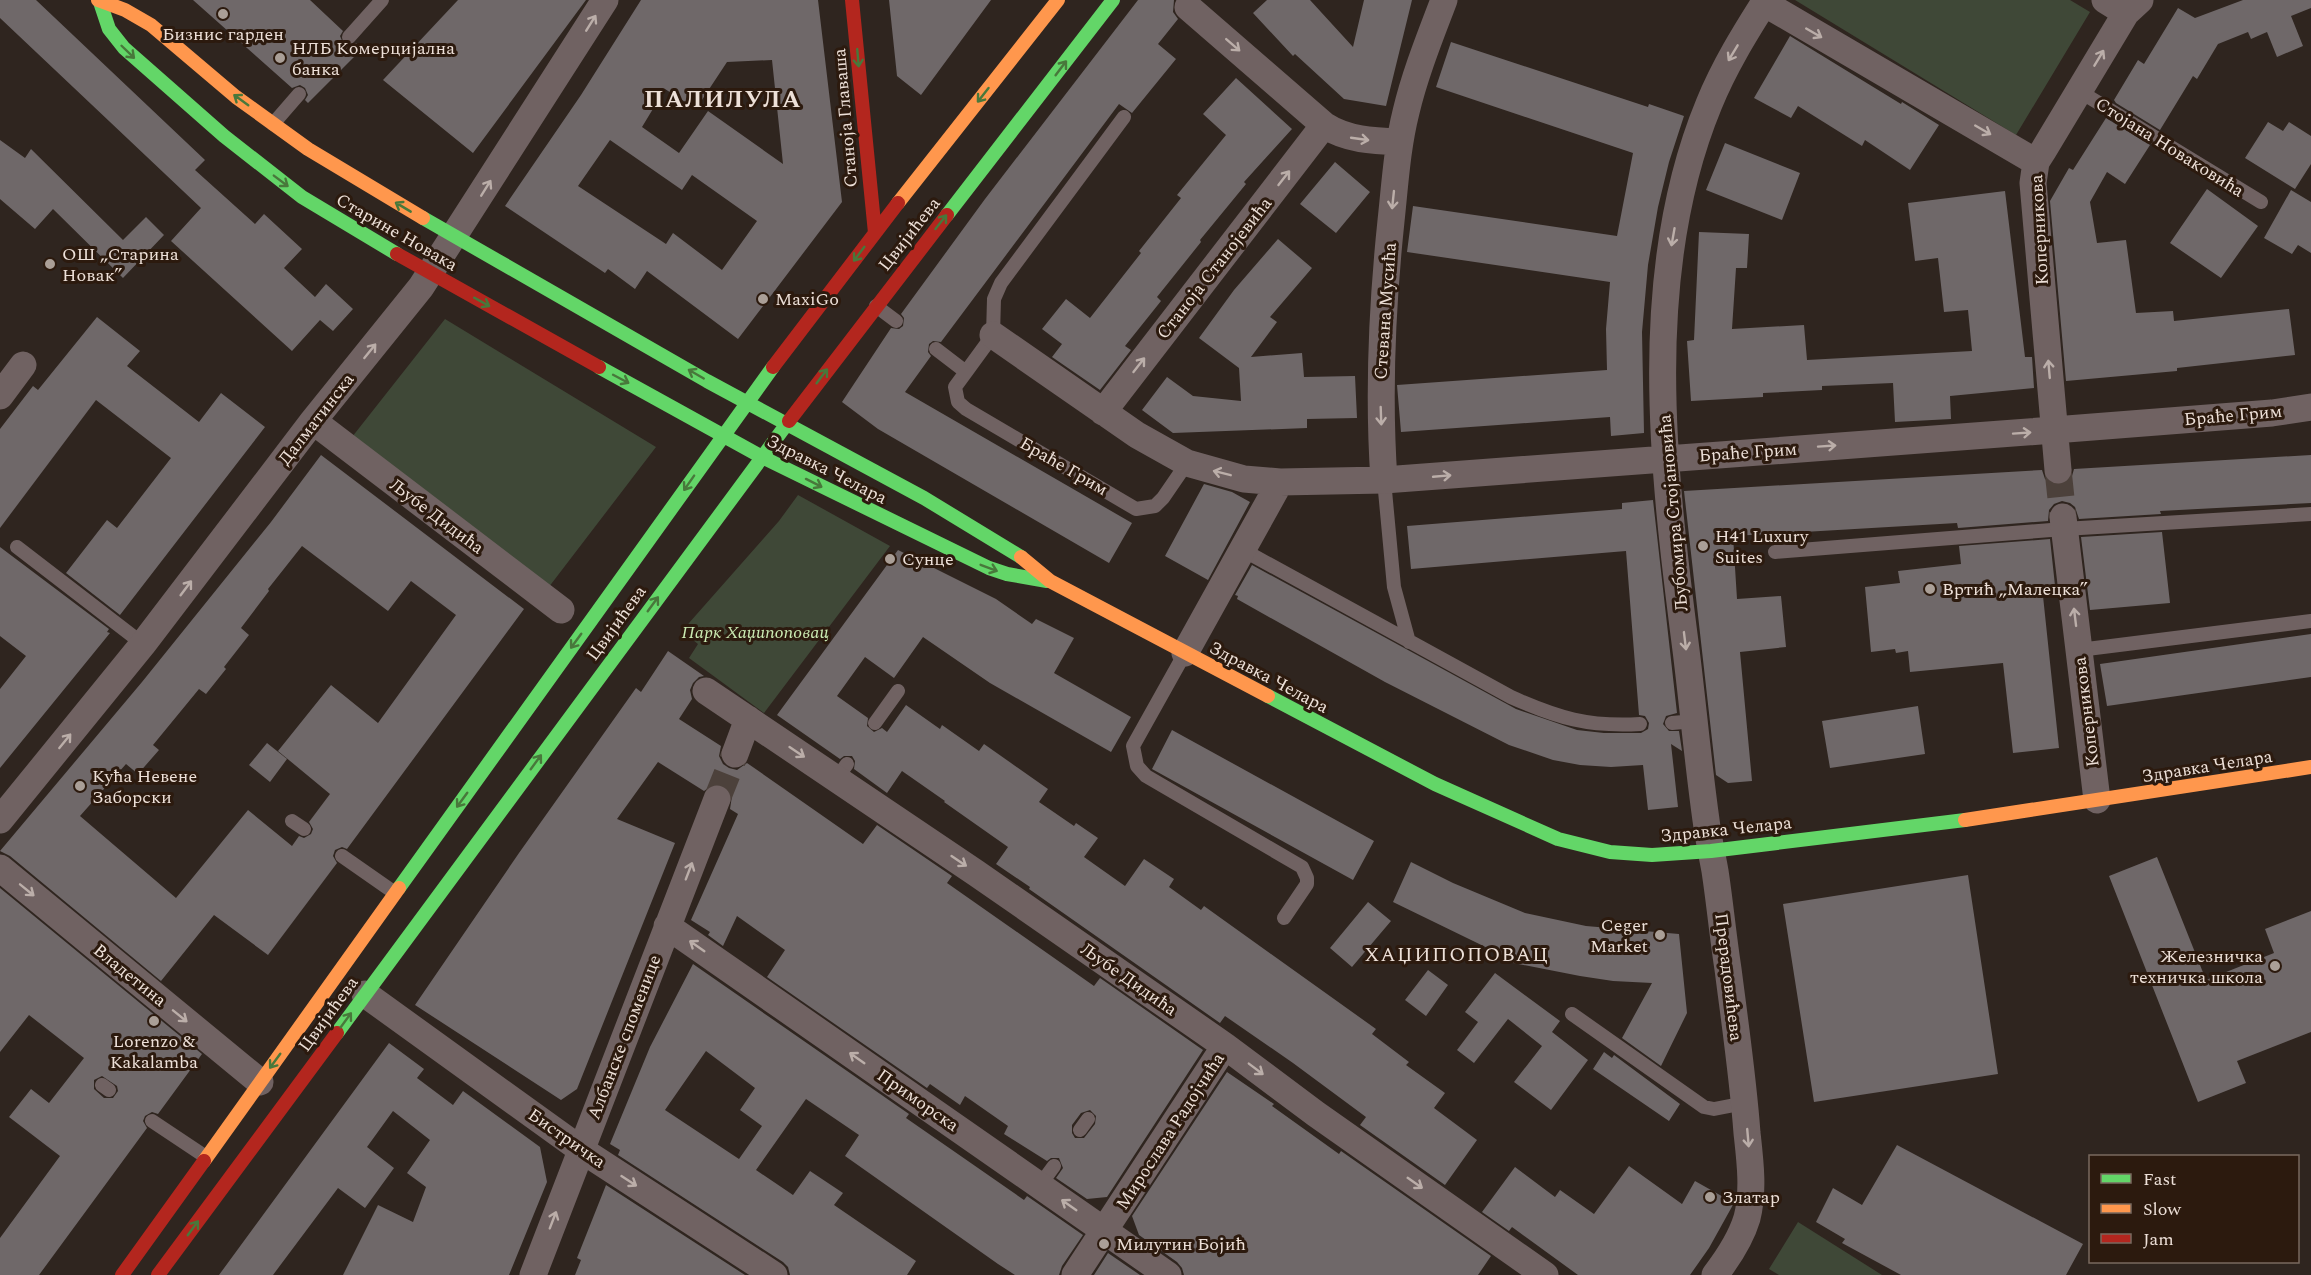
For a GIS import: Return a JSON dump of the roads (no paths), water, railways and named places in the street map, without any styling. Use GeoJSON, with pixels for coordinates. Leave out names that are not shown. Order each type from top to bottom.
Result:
{"type":"FeatureCollection","features":[{"type":"Feature","properties":{"kind":"main road","name":"Станоја Главаша"},"geometry":{"type":"LineString","coordinates":[[852,0],[874,233]]}},
{"type":"Feature","properties":{"kind":"main road","name":"Цвијићева"},"geometry":{"type":"LineString","coordinates":[[122,1275],[747,402],[874,233],[1058,0]]}},
{"type":"Feature","properties":{"kind":"main road","name":"Цвијићева"},"geometry":{"type":"LineString","coordinates":[[158,1275],[787,423],[1113,0]]}},
{"type":"Feature","properties":{"kind":"main road","name":"Старине Новака"},"geometry":{"type":"LineString","coordinates":[[99,1],[125,10],[151,25],[236,98],[308,149],[454,237],[747,402]]}},
{"type":"Feature","properties":{"kind":"main road","name":"Старине Новака"},"geometry":{"type":"LineString","coordinates":[[99,1],[109,29],[124,48],[224,136],[302,197],[430,274],[723,435]]}},
{"type":"Feature","properties":{"kind":"main road","name":"Здравка Челара"},"geometry":{"type":"LineString","coordinates":[[747,402],[1001,543],[1050,581],[1435,784],[1558,839],[1610,852],[1638,854],[1711,851],[2097,800],[2311,767]]}},
{"type":"Feature","properties":{"kind":"main road","name":"Здравка Челара"},"geometry":{"type":"LineString","coordinates":[[723,435],[762,457],[989,568],[1007,574],[1050,581]]}},
{"type":"Feature","properties":{"kind":"street","name":"Далматинска"},"geometry":{"type":"LineString","coordinates":[[0,820],[143,644],[430,274],[605,0]]}},
{"type":"Feature","properties":{"kind":"street","name":"Стевана Мусића"},"geometry":{"type":"LineString","coordinates":[[1384,480],[1380,384],[1382,336],[1386,267],[1400,142],[1420,64],[1444,0]]}},
{"type":"Feature","properties":{"kind":"street","name":"Коперникова"},"geometry":{"type":"LineString","coordinates":[[1765,2],[2037,162],[2033,183],[2058,470]]}},
{"type":"Feature","properties":{"kind":"street","name":"Љубомира Стојановића"},"geometry":{"type":"LineString","coordinates":[[1711,851],[1684,722],[1675,563],[1664,458],[1663,384],[1666,291],[1678,208],[1696,140],[1708,105],[1726,65],[1765,2]]}},
{"type":"Feature","properties":{"kind":"street","name":"Стојана Новаковића"},"geometry":{"type":"LineString","coordinates":[[2037,162],[2079,91],[2124,4]]}},
{"type":"Feature","properties":{"kind":"street"},"geometry":{"type":"LineString","coordinates":[[1196,9],[1324,125],[1346,137],[1400,142]]}},
{"type":"Feature","properties":{"kind":"street","name":"Станоја Станојевића"},"geometry":{"type":"LineString","coordinates":[[1103,412],[1324,125]]}},
{"type":"Feature","properties":{"kind":"street","name":"Браће Грим"},"geometry":{"type":"LineString","coordinates":[[993,335],[1137,435],[1187,463],[1244,479],[1280,482],[1384,480],[2054,430],[2272,412],[2311,406]]}},
{"type":"Feature","properties":{"kind":"street"},"geometry":{"type":"LineString","coordinates":[[0,396],[23,365]]}},
{"type":"Feature","properties":{"kind":"street","name":"Љубе Дидића"},"geometry":{"type":"LineString","coordinates":[[314,421],[561,610]]}},
{"type":"Feature","properties":{"kind":"street"},"geometry":{"type":"LineString","coordinates":[[1185,653],[1280,482]]}},
{"type":"Feature","properties":{"kind":"street","name":"Коперникова"},"geometry":{"type":"LineString","coordinates":[[2063,523],[2097,800]]}},
{"type":"Feature","properties":{"kind":"street","name":"Љубе Дидића"},"geometry":{"type":"LineString","coordinates":[[706,691],[748,719],[842,771],[976,873],[1225,1046],[1545,1275]]}},
{"type":"Feature","properties":{"kind":"street"},"geometry":{"type":"LineString","coordinates":[[735,754],[748,719]]}},
{"type":"Feature","properties":{"kind":"street","name":"Албанске споменице"},"geometry":{"type":"LineString","coordinates":[[533,1275],[717,799]]}},
{"type":"Feature","properties":{"kind":"street","name":"Прерадовићева"},"geometry":{"type":"LineString","coordinates":[[1711,851],[1745,1103],[1750,1203],[1746,1221],[1736,1244],[1715,1275]]}},
{"type":"Feature","properties":{"kind":"street","name":"Владетина"},"geometry":{"type":"LineString","coordinates":[[0,868],[260,1082]]}},
{"type":"Feature","properties":{"kind":"street","name":"Приморска"},"geometry":{"type":"LineString","coordinates":[[667,926],[1047,1175],[1106,1231],[1168,1275]]}},
{"type":"Feature","properties":{"kind":"street","name":"Бистричка"},"geometry":{"type":"LineString","coordinates":[[365,994],[580,1149],[774,1275]]}},
{"type":"Feature","properties":{"kind":"street","name":"Мирослава Радојчића"},"geometry":{"type":"LineString","coordinates":[[1075,1275],[1106,1231],[1225,1046]]}},
{"type":"Feature","properties":{"kind":"lane"},"geometry":{"type":"LineString","coordinates":[[349,37],[382,0]]}},
{"type":"Feature","properties":{"kind":"lane","name":"Стојана Новаковића"},"geometry":{"type":"LineString","coordinates":[[2079,91],[2261,202]]}},
{"type":"Feature","properties":{"kind":"lane"},"geometry":{"type":"LineString","coordinates":[[273,124],[299,94]]}},
{"type":"Feature","properties":{"kind":"lane"},"geometry":{"type":"LineString","coordinates":[[936,350],[966,372],[993,335],[994,299],[1001,283],[1124,117]]}},
{"type":"Feature","properties":{"kind":"lane"},"geometry":{"type":"LineString","coordinates":[[876,306],[896,321]]}},
{"type":"Feature","properties":{"kind":"lane","name":"Браће Грим"},"geometry":{"type":"LineString","coordinates":[[966,372],[955,387],[958,402],[966,409],[1136,509],[1155,506],[1164,498],[1187,463]]}},
{"type":"Feature","properties":{"kind":"lane"},"geometry":{"type":"LineString","coordinates":[[1384,480],[1394,587],[1408,642]]}},
{"type":"Feature","properties":{"kind":"lane"},"geometry":{"type":"LineString","coordinates":[[1775,552],[2063,523],[2311,514]]}},
{"type":"Feature","properties":{"kind":"lane"},"geometry":{"type":"LineString","coordinates":[[17,547],[143,644]]}},
{"type":"Feature","properties":{"kind":"lane"},"geometry":{"type":"LineString","coordinates":[[1244,550],[1408,642],[1511,697],[1547,713],[1578,722],[1608,726],[1640,724]]}},
{"type":"Feature","properties":{"kind":"lane"},"geometry":{"type":"LineString","coordinates":[[2079,650],[2311,621]]}},
{"type":"Feature","properties":{"kind":"lane","name":"Здравка Челара"},"geometry":{"type":"LineString","coordinates":[[1185,653],[1133,746],[1137,766],[1146,776],[1302,867],[1307,884],[1284,918]]}},
{"type":"Feature","properties":{"kind":"lane"},"geometry":{"type":"LineString","coordinates":[[875,723],[898,691]]}},
{"type":"Feature","properties":{"kind":"lane"},"geometry":{"type":"LineString","coordinates":[[292,821],[304,830]]}},
{"type":"Feature","properties":{"kind":"lane"},"geometry":{"type":"LineString","coordinates":[[342,856],[395,893]]}},
{"type":"Feature","properties":{"kind":"lane"},"geometry":{"type":"LineString","coordinates":[[1572,1014],[1704,1107],[1714,1109],[1745,1103]]}},
{"type":"Feature","properties":{"kind":"lane"},"geometry":{"type":"LineString","coordinates":[[152,1121],[206,1157]]}},
{"type":"Feature","properties":{"kind":"tunnel"},"geometry":{"type":"LineString","coordinates":[[2058,470],[2063,517]]}},
{"type":"Feature","properties":{"kind":"tunnel"},"geometry":{"type":"LineString","coordinates":[[717,799],[735,754]]}},
{"type":"Feature","properties":{"kind":"place","name":"Бизнис гарден"},"geometry":{"type":"Point","coordinates":[223,14]}},
{"type":"Feature","properties":{"kind":"place","name":"НЛБ Комерцијална банка"},"geometry":{"type":"Point","coordinates":[280,58]}},
{"type":"Feature","properties":{"kind":"place","name":"ОШ „Старина Новак”"},"geometry":{"type":"Point","coordinates":[50,264]}},
{"type":"Feature","properties":{"kind":"place","name":"MaxiGo"},"geometry":{"type":"Point","coordinates":[763,299]}},
{"type":"Feature","properties":{"kind":"place","name":"H41 Luxury Suites"},"geometry":{"type":"Point","coordinates":[1703,546]}},
{"type":"Feature","properties":{"kind":"place","name":"Сунце"},"geometry":{"type":"Point","coordinates":[890,559]}},
{"type":"Feature","properties":{"kind":"place","name":"Вртић „Малецка”"},"geometry":{"type":"Point","coordinates":[1930,589]}},
{"type":"Feature","properties":{"kind":"place","name":"Кућа Невене Заборски"},"geometry":{"type":"Point","coordinates":[80,786]}},
{"type":"Feature","properties":{"kind":"place","name":"Ceger Market"},"geometry":{"type":"Point","coordinates":[1660,935]}},
{"type":"Feature","properties":{"kind":"place","name":"Железничка техничка школа"},"geometry":{"type":"Point","coordinates":[2275,966]}},
{"type":"Feature","properties":{"kind":"place","name":"Lorenzo & Kakalamba"},"geometry":{"type":"Point","coordinates":[154,1021]}},
{"type":"Feature","properties":{"kind":"place","name":"Златар"},"geometry":{"type":"Point","coordinates":[1710,1197]}},
{"type":"Feature","properties":{"kind":"place","name":"Милутин Бојић"},"geometry":{"type":"Point","coordinates":[1104,1244]}},
{"type":"Feature","properties":{"kind":"district","name":"ПАЛИЛУЛА"},"geometry":{"type":"Point","coordinates":[723,99]}},
{"type":"Feature","properties":{"kind":"district","name":"ХАЏИПОПОВАЦ"},"geometry":{"type":"Point","coordinates":[1457,954]}},
{"type":"Feature","properties":{"kind":"park label","name":"Парк Хаџипоповац"},"geometry":{"type":"Point","coordinates":[755,632]}}]}
